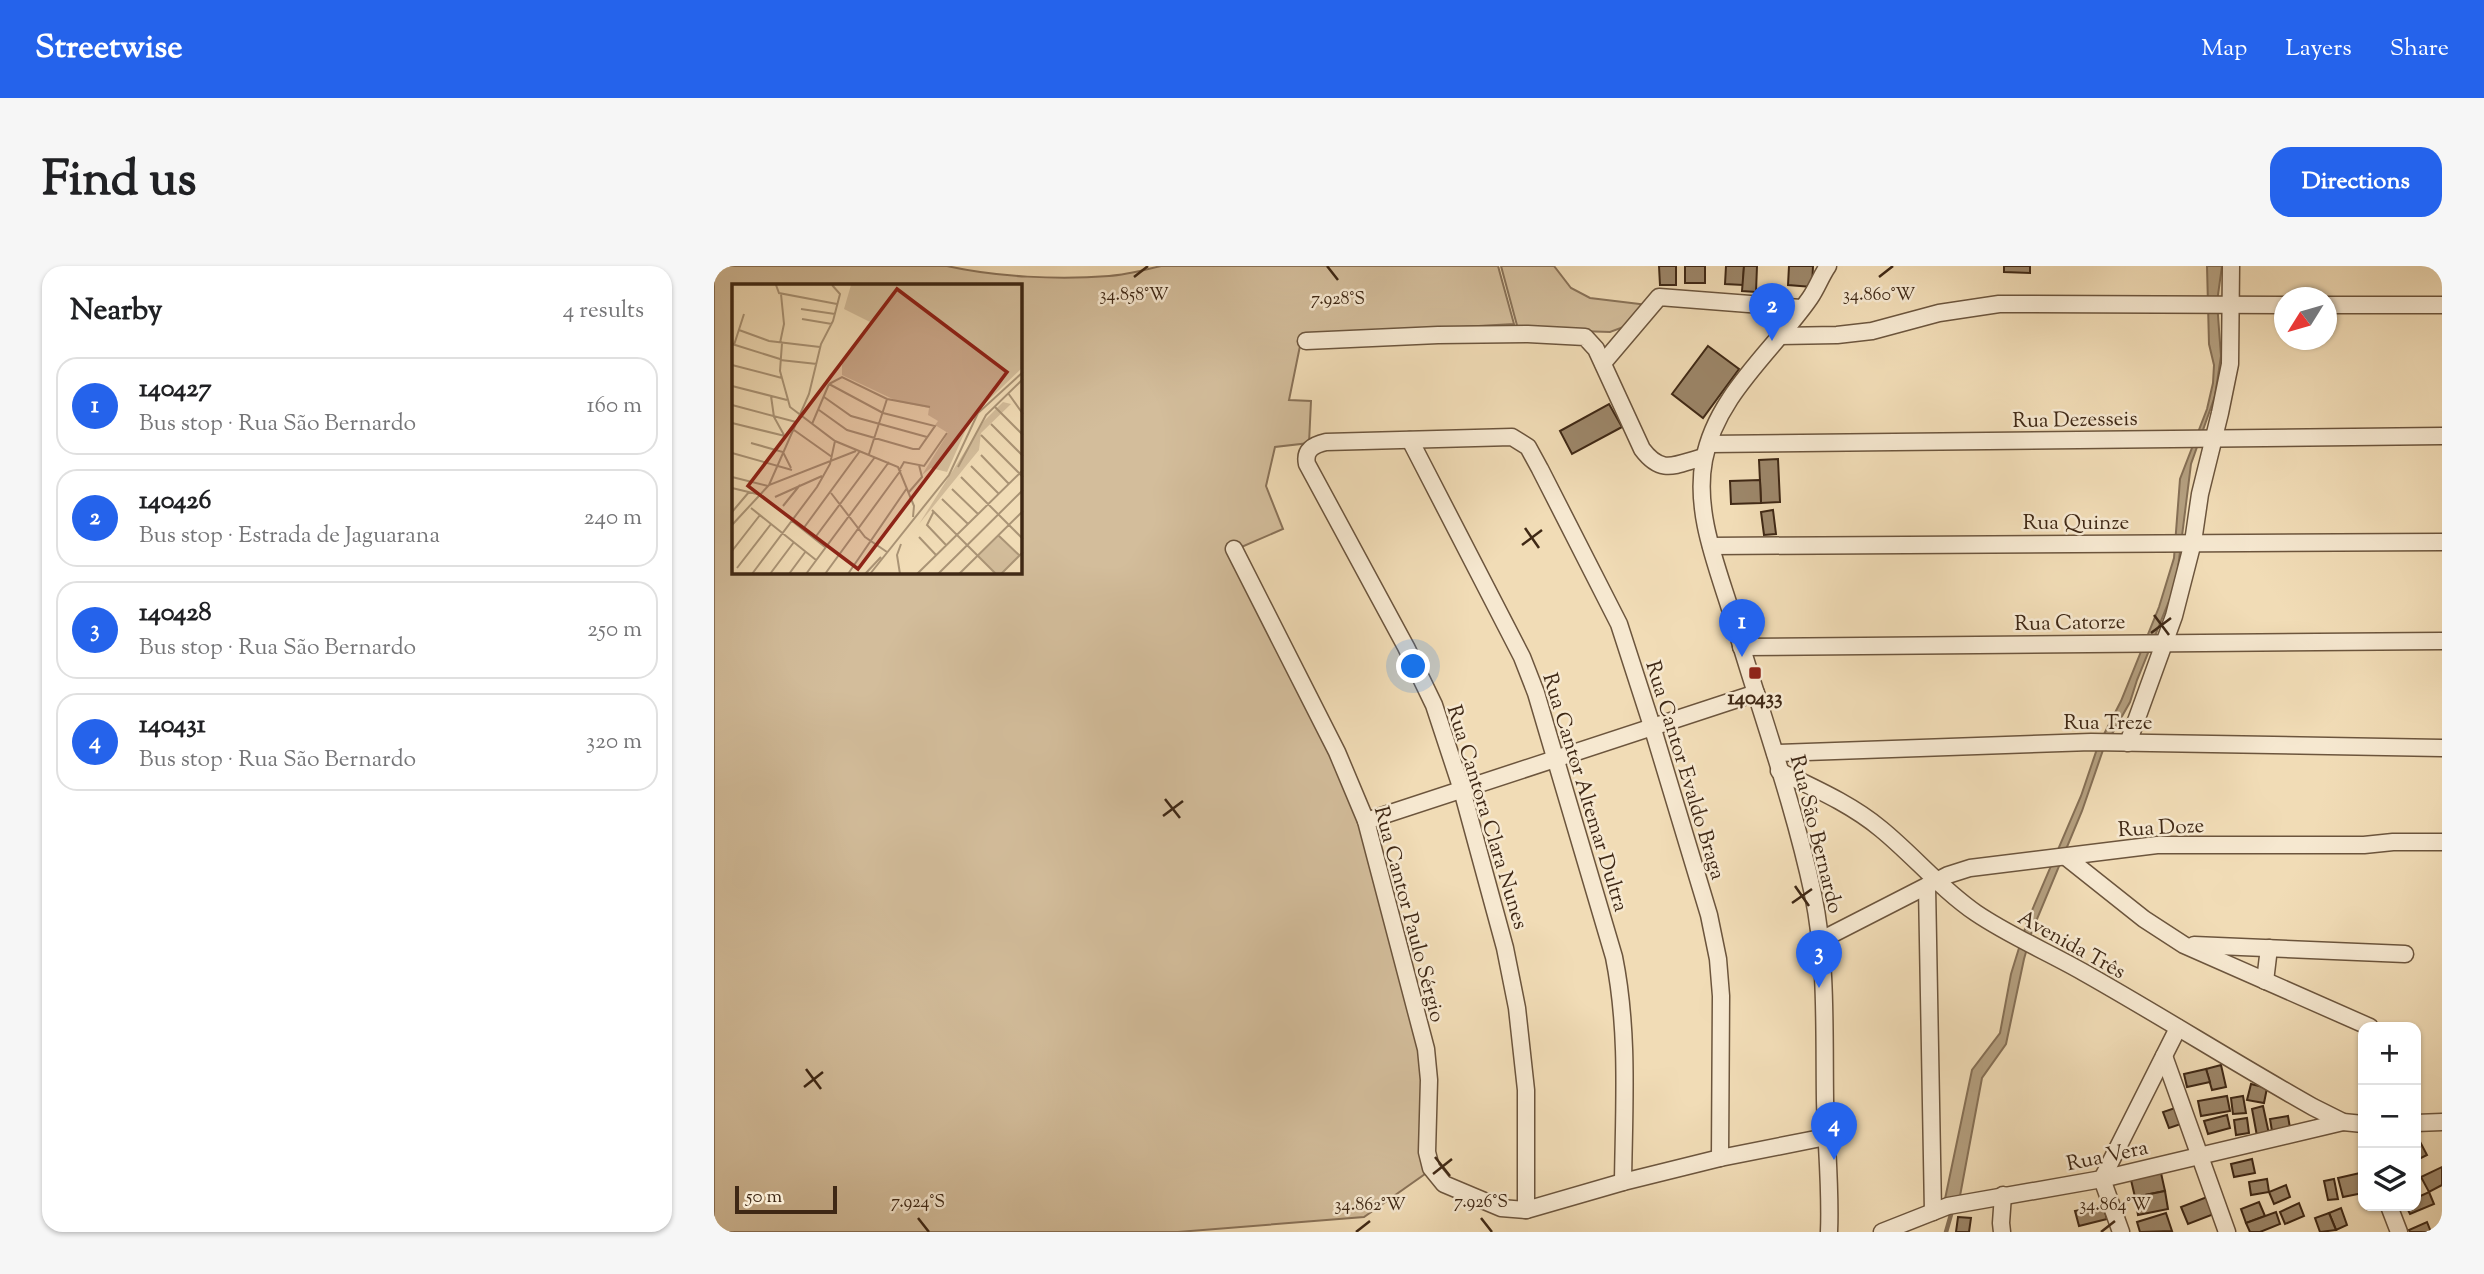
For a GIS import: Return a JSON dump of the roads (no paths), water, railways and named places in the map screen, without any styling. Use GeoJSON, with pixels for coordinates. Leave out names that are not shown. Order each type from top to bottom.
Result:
{"type":"FeatureCollection","features":[{"type":"Feature","properties":{"kind":"street"},"geometry":{"type":"LineString","coordinates":[[2128,743],[2160,642],[2174,616],[2200,494],[2208,438],[2220,413],[2230,364],[2228,305],[2231,266]]}},
{"type":"Feature","properties":{"kind":"street"},"geometry":{"type":"LineString","coordinates":[[1707,451],[1734,393],[1801,309],[1826,268]]}},
{"type":"Feature","properties":{"kind":"street"},"geometry":{"type":"LineString","coordinates":[[1306,341],[1438,335],[1578,335],[1591,342],[1603,363],[1660,297],[1801,309]]}},
{"type":"Feature","properties":{"kind":"street"},"geometry":{"type":"LineString","coordinates":[[1779,336],[1838,335],[1872,331],[1939,313],[1999,304],[2274,305]]}},
{"type":"Feature","properties":{"kind":"street"},"geometry":{"type":"LineString","coordinates":[[2337,305],[2442,305]]}},
{"type":"Feature","properties":{"kind":"street","name":"Rua Dezesseis"},"geometry":{"type":"LineString","coordinates":[[1603,363],[1642,449],[1651,462],[1663,466],[1707,451],[2208,438],[2442,436]]}},
{"type":"Feature","properties":{"kind":"street","name":"Rua Cantor Evaldo Braga"},"geometry":{"type":"LineString","coordinates":[[1410,440],[1501,437],[1520,440],[1528,447],[1619,624],[1709,915],[1718,959],[1721,996],[1720,1158]]}},
{"type":"Feature","properties":{"kind":"street","name":"Rua Cantora Clara Nunes"},"geometry":{"type":"LineString","coordinates":[[1410,440],[1326,442],[1315,444],[1305,456],[1428,693],[1462,790],[1505,948],[1517,1008],[1526,1090],[1526,1210]]}},
{"type":"Feature","properties":{"kind":"street","name":"Rua Cantor Altemar Dultra"},"geometry":{"type":"LineString","coordinates":[[1410,440],[1522,657],[1556,758],[1614,957],[1620,986],[1624,1050],[1623,1182]]}},
{"type":"Feature","properties":{"kind":"street","name":"Rua São Bernardo"},"geometry":{"type":"LineString","coordinates":[[1707,451],[1701,495],[1711,546],[1805,861],[1821,940],[1829,1232]]}},
{"type":"Feature","properties":{"kind":"street","name":"Rua Quinze"},"geometry":{"type":"LineString","coordinates":[[1711,546],[2442,542]]}},
{"type":"Feature","properties":{"kind":"street","name":"Rua Cantor Paulo Sérgio"},"geometry":{"type":"LineString","coordinates":[[1234,549],[1337,752],[1366,821],[1426,1049],[1429,1080],[1427,1152],[1432,1168],[1444,1184],[1501,1208],[1526,1210]]}},
{"type":"Feature","properties":{"kind":"street","name":"Rua Catorze"},"geometry":{"type":"LineString","coordinates":[[1741,647],[2442,641]]}},
{"type":"Feature","properties":{"kind":"street"},"geometry":{"type":"LineString","coordinates":[[1366,821],[1756,693]]}},
{"type":"Feature","properties":{"kind":"street","name":"Rua Treze"},"geometry":{"type":"LineString","coordinates":[[1774,754],[2091,742],[2442,748]]}},
{"type":"Feature","properties":{"kind":"street","name":"Avenida Três"},"geometry":{"type":"LineString","coordinates":[[1779,771],[1841,802],[1878,827],[1914,858],[1931,884],[2007,932],[2082,971],[2260,1077],[2354,1123]]}},
{"type":"Feature","properties":{"kind":"street","name":"Rua Doze"},"geometry":{"type":"LineString","coordinates":[[1821,940],[1931,884],[1970,868],[2157,845],[2364,845],[2442,842]]}},
{"type":"Feature","properties":{"kind":"street"},"geometry":{"type":"LineString","coordinates":[[2066,857],[2144,919],[2184,945],[2359,1022]]}},
{"type":"Feature","properties":{"kind":"street"},"geometry":{"type":"LineString","coordinates":[[1931,884],[1933,1212]]}},
{"type":"Feature","properties":{"kind":"street"},"geometry":{"type":"LineString","coordinates":[[2184,945],[2405,954]]}},
{"type":"Feature","properties":{"kind":"street"},"geometry":{"type":"LineString","coordinates":[[2265,981],[2269,948]]}},
{"type":"Feature","properties":{"kind":"street"},"geometry":{"type":"LineString","coordinates":[[2121,1232],[2102,1179],[2178,1028]]}},
{"type":"Feature","properties":{"kind":"street"},"geometry":{"type":"LineString","coordinates":[[2164,1056],[2227,1232]]}},
{"type":"Feature","properties":{"kind":"street","name":"Rua Vera"},"geometry":{"type":"LineString","coordinates":[[1882,1232],[1933,1212],[2003,1195],[2102,1179],[2354,1123]]}},
{"type":"Feature","properties":{"kind":"street"},"geometry":{"type":"LineString","coordinates":[[2421,1124],[2440,1127]]}},
{"type":"Feature","properties":{"kind":"street"},"geometry":{"type":"LineString","coordinates":[[1526,1210],[1720,1158],[1826,1138]]}},
{"type":"Feature","properties":{"kind":"street"},"geometry":{"type":"LineString","coordinates":[[2003,1195],[2003,1232]]}},
{"type":"Feature","properties":{"kind":"street"},"geometry":{"type":"LineString","coordinates":[[2391,1211],[2399,1232]]}},
{"type":"Feature","properties":{"kind":"waterway"},"geometry":{"type":"LineString","coordinates":[[1946,1232],[1952,1211]]}},
{"type":"Feature","properties":{"kind":"place","name":"140426"},"geometry":{"type":"Point","coordinates":[1772,341]}},
{"type":"Feature","properties":{"kind":"place","name":"140427"},"geometry":{"type":"Point","coordinates":[1742,657]}},
{"type":"Feature","properties":{"kind":"place","name":"140433"},"geometry":{"type":"Point","coordinates":[1755,673]}},
{"type":"Feature","properties":{"kind":"place","name":"140428"},"geometry":{"type":"Point","coordinates":[1819,988]}},
{"type":"Feature","properties":{"kind":"place","name":"140431"},"geometry":{"type":"Point","coordinates":[1834,1160]}}]}
